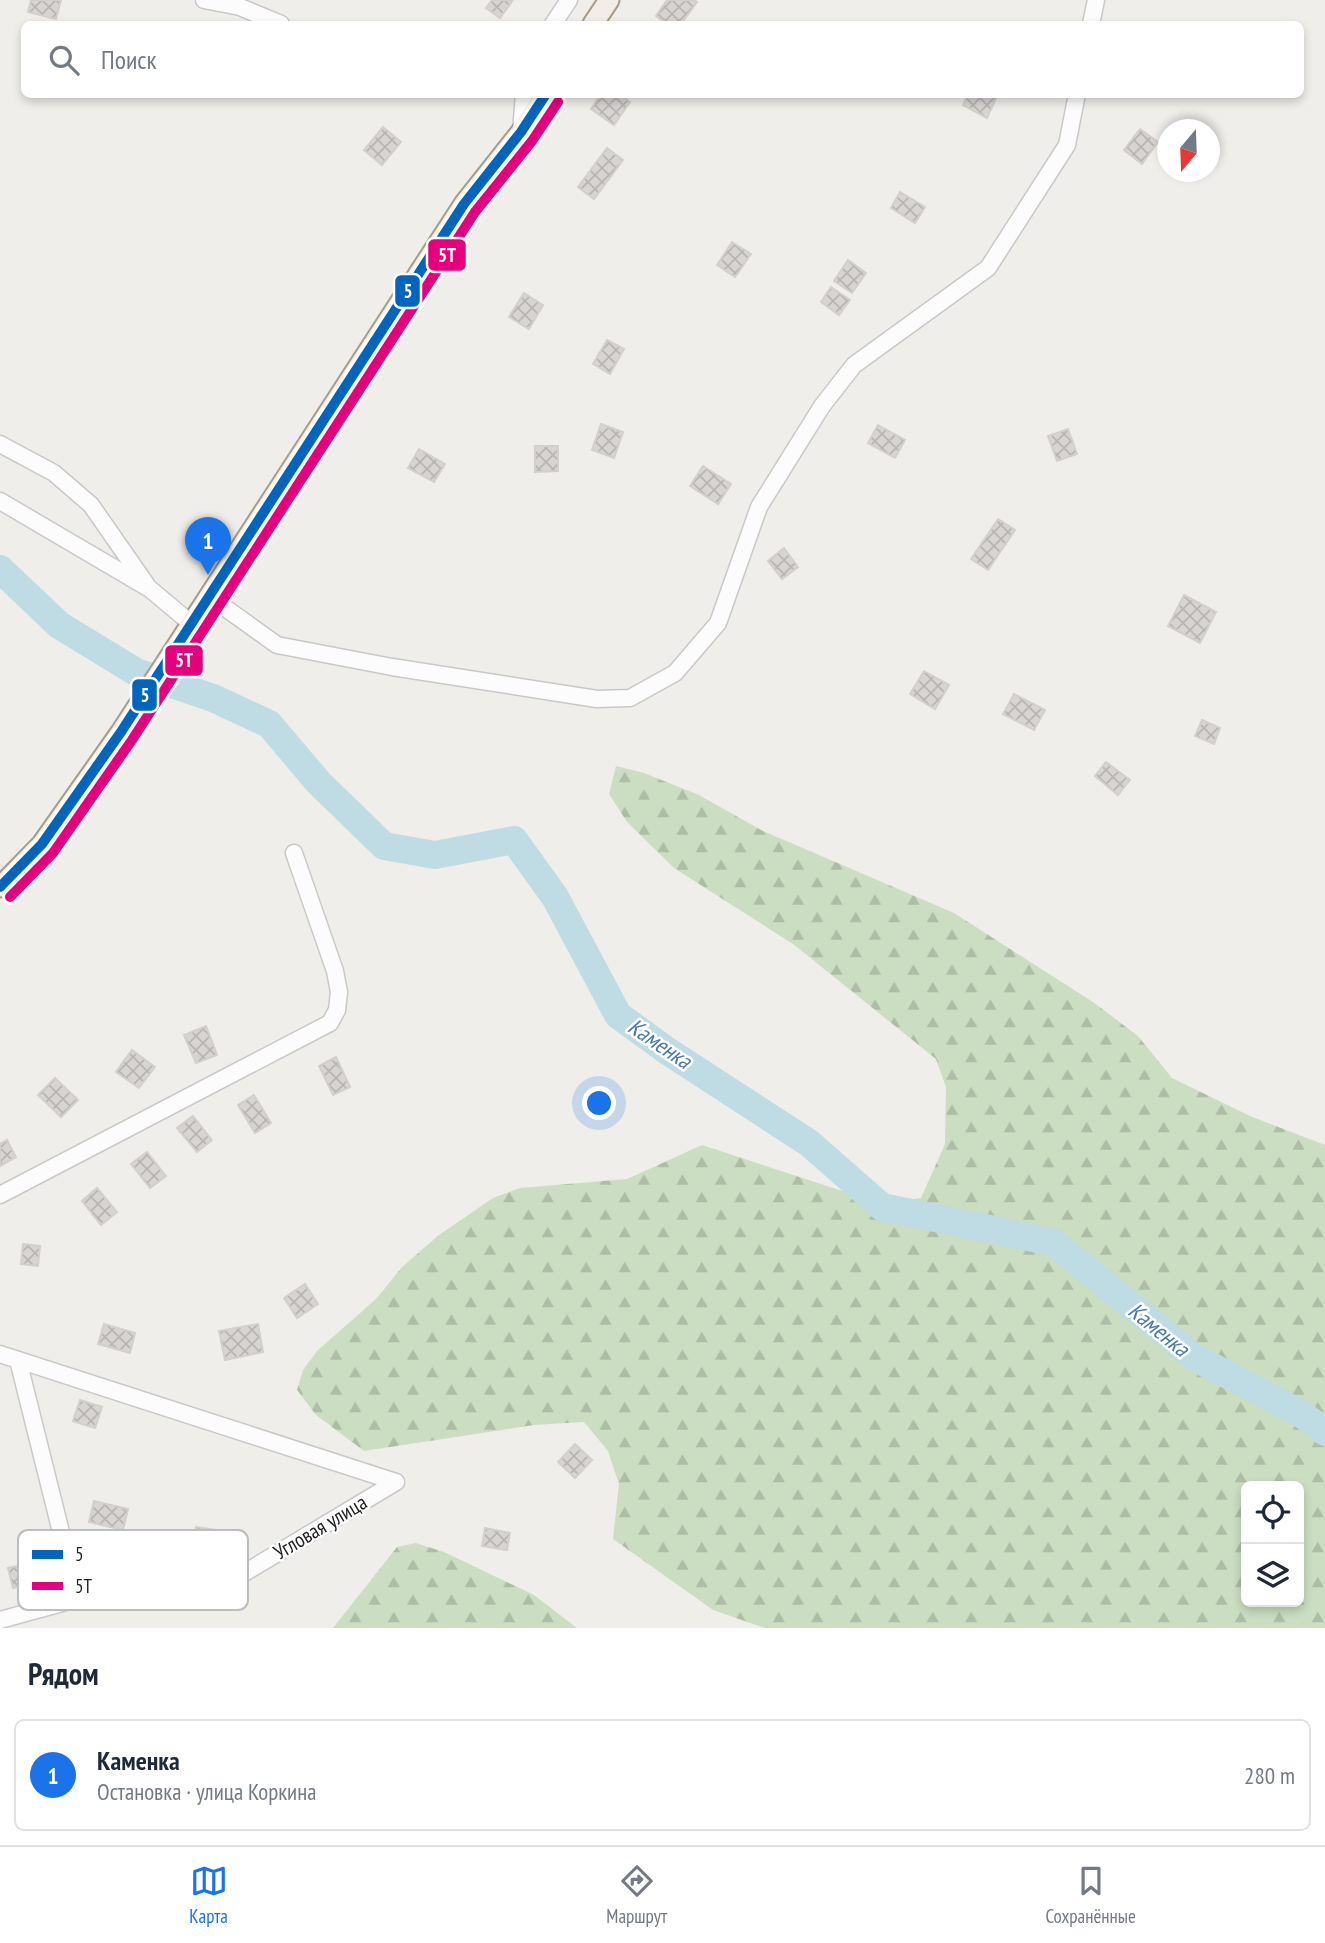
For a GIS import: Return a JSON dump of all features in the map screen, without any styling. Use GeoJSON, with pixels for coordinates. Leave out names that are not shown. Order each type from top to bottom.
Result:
{"type":"FeatureCollection","features":[{"type":"Feature","properties":{"kind":"main road"},"geometry":{"type":"LineString","coordinates":[[595,21],[609,0]]}},
{"type":"Feature","properties":{"kind":"main road"},"geometry":{"type":"LineString","coordinates":[[0,887],[42,844],[121,732],[464,204],[521,132],[543,98]]}},
{"type":"Feature","properties":{"kind":"street"},"geometry":{"type":"LineString","coordinates":[[204,0],[240,6],[274,21]]}},
{"type":"Feature","properties":{"kind":"street"},"geometry":{"type":"LineString","coordinates":[[555,21],[569,0]]}},
{"type":"Feature","properties":{"kind":"street"},"geometry":{"type":"LineString","coordinates":[[1092,21],[1096,0]]}},
{"type":"Feature","properties":{"kind":"street"},"geometry":{"type":"LineString","coordinates":[[521,132],[524,98]]}},
{"type":"Feature","properties":{"kind":"street"},"geometry":{"type":"LineString","coordinates":[[210,597],[277,645],[393,667],[597,699],[630,698],[675,673],[718,623],[759,507],[822,406],[855,365],[988,268],[1067,145],[1076,98]]}},
{"type":"Feature","properties":{"kind":"street"},"geometry":{"type":"LineString","coordinates":[[0,444],[54,473],[91,505],[150,589]]}},
{"type":"Feature","properties":{"kind":"street"},"geometry":{"type":"LineString","coordinates":[[0,501],[150,589],[193,625]]}},
{"type":"Feature","properties":{"kind":"street"},"geometry":{"type":"LineString","coordinates":[[0,1195],[330,1023],[337,1010],[339,992],[335,971],[293,853]]}},
{"type":"Feature","properties":{"kind":"street"},"geometry":{"type":"LineString","coordinates":[[0,1354],[18,1360],[60,1530]]}},
{"type":"Feature","properties":{"kind":"street","name":"Угловая улица"},"geometry":{"type":"LineString","coordinates":[[18,1360],[396,1482],[248,1571]]}},
{"type":"Feature","properties":{"kind":"street","name":"Угловая улица"},"geometry":{"type":"LineString","coordinates":[[0,1620],[39,1610]]}},
{"type":"Feature","properties":{"kind":"green space"},"geometry":{"type":"Polygon","coordinates":[[[616,766],[644,773],[699,795],[761,830],[954,913],[1093,1002],[1138,1036],[1172,1078],[1250,1116],[1325,1145],[1325,1628],[765,1628],[713,1610],[613,1539],[619,1484],[608,1451],[584,1422],[534,1425],[364,1451],[316,1415],[297,1390],[303,1370],[317,1351],[377,1298],[402,1267],[439,1235],[493,1198],[520,1188],[627,1179],[702,1145],[867,1199],[898,1201],[921,1198],[945,1144],[946,1087],[936,1059],[793,944],[674,868],[627,822],[609,794],[616,766]]]}},
{"type":"Feature","properties":{"kind":"green space"},"geometry":{"type":"Polygon","coordinates":[[[416,1543],[444,1552],[534,1595],[577,1628],[333,1628],[397,1547],[416,1543]]]}},
{"type":"Feature","properties":{"kind":"building"},"geometry":{"type":"Polygon","coordinates":[[[31,0],[61,0],[56,19],[28,12],[31,0]]]}},
{"type":"Feature","properties":{"kind":"building"},"geometry":{"type":"Polygon","coordinates":[[[492,0],[513,0],[500,18],[486,8],[492,0]]]}},
{"type":"Feature","properties":{"kind":"building"},"geometry":{"type":"Polygon","coordinates":[[[667,0],[697,2],[683,21],[664,21],[656,16],[667,0]]]}},
{"type":"Feature","properties":{"kind":"building"},"geometry":{"type":"Polygon","coordinates":[[[598,98],[624,98],[630,102],[614,125],[591,109],[598,98]]]}},
{"type":"Feature","properties":{"kind":"building"},"geometry":{"type":"Polygon","coordinates":[[[966,98],[996,98],[987,118],[963,105],[966,98]]]}},
{"type":"Feature","properties":{"kind":"building"},"geometry":{"type":"Polygon","coordinates":[[[383,127],[401,142],[382,165],[364,150],[383,127]]]}},
{"type":"Feature","properties":{"kind":"building"},"geometry":{"type":"Polygon","coordinates":[[[1140,129],[1157,141],[1142,164],[1124,150],[1140,129]]]}},
{"type":"Feature","properties":{"kind":"building"},"geometry":{"type":"Polygon","coordinates":[[[607,148],[623,160],[594,199],[578,187],[607,148]]]}},
{"type":"Feature","properties":{"kind":"building"},"geometry":{"type":"Polygon","coordinates":[[[900,192],[925,207],[915,223],[891,208],[900,192]]]}},
{"type":"Feature","properties":{"kind":"building"},"geometry":{"type":"Polygon","coordinates":[[[732,242],[751,254],[735,277],[717,265],[732,242]]]}},
{"type":"Feature","properties":{"kind":"building"},"geometry":{"type":"Polygon","coordinates":[[[848,260],[866,273],[852,293],[834,281],[848,260]]]}},
{"type":"Feature","properties":{"kind":"building"},"geometry":{"type":"Polygon","coordinates":[[[831,287],[850,300],[839,315],[821,302],[831,287]]]}},
{"type":"Feature","properties":{"kind":"building"},"geometry":{"type":"Polygon","coordinates":[[[524,293],[543,305],[529,329],[509,317],[524,293]]]}},
{"type":"Feature","properties":{"kind":"building"},"geometry":{"type":"Polygon","coordinates":[[[607,340],[624,349],[610,374],[593,364],[607,340]]]}},
{"type":"Feature","properties":{"kind":"building"},"geometry":{"type":"Polygon","coordinates":[[[601,424],[623,432],[614,458],[592,450],[601,424]]]}},
{"type":"Feature","properties":{"kind":"building"},"geometry":{"type":"Polygon","coordinates":[[[878,425],[905,440],[895,458],[868,443],[878,425]]]}},
{"type":"Feature","properties":{"kind":"building"},"geometry":{"type":"Polygon","coordinates":[[[1068,429],[1077,454],[1057,461],[1048,436],[1068,429]]]}},
{"type":"Feature","properties":{"kind":"building"},"geometry":{"type":"Polygon","coordinates":[[[535,446],[558,446],[558,471],[535,472],[535,446]]]}},
{"type":"Feature","properties":{"kind":"building"},"geometry":{"type":"Polygon","coordinates":[[[419,449],[445,464],[434,482],[408,468],[419,449]]]}},
{"type":"Feature","properties":{"kind":"building"},"geometry":{"type":"Polygon","coordinates":[[[703,466],[731,484],[718,504],[690,486],[703,466]]]}},
{"type":"Feature","properties":{"kind":"building"},"geometry":{"type":"Polygon","coordinates":[[[998,519],[1015,530],[988,570],[971,559],[998,519]]]}},
{"type":"Feature","properties":{"kind":"building"},"geometry":{"type":"Polygon","coordinates":[[[784,548],[798,567],[782,579],[768,561],[784,548]]]}},
{"type":"Feature","properties":{"kind":"building"},"geometry":{"type":"Polygon","coordinates":[[[1184,595],[1216,612],[1200,643],[1168,626],[1184,595]]]}},
{"type":"Feature","properties":{"kind":"building"},"geometry":{"type":"Polygon","coordinates":[[[924,671],[949,685],[935,709],[910,694],[924,671]]]}},
{"type":"Feature","properties":{"kind":"building"},"geometry":{"type":"Polygon","coordinates":[[[1014,694],[1045,710],[1034,730],[1003,714],[1014,694]]]}},
{"type":"Feature","properties":{"kind":"building"},"geometry":{"type":"Polygon","coordinates":[[[1202,720],[1220,728],[1214,744],[1195,736],[1202,720]]]}},
{"type":"Feature","properties":{"kind":"building"},"geometry":{"type":"Polygon","coordinates":[[[1106,762],[1130,780],[1118,795],[1095,776],[1106,762]]]}},
{"type":"Feature","properties":{"kind":"building"},"geometry":{"type":"Polygon","coordinates":[[[206,1026],[217,1055],[196,1063],[184,1035],[206,1026]]]}},
{"type":"Feature","properties":{"kind":"building"},"geometry":{"type":"Polygon","coordinates":[[[132,1050],[155,1067],[139,1088],[116,1072],[132,1050]]]}},
{"type":"Feature","properties":{"kind":"building"},"geometry":{"type":"Polygon","coordinates":[[[336,1057],[350,1087],[333,1095],[319,1066],[336,1057]]]}},
{"type":"Feature","properties":{"kind":"building"},"geometry":{"type":"Polygon","coordinates":[[[55,1078],[78,1100],[61,1117],[38,1095],[55,1078]]]}},
{"type":"Feature","properties":{"kind":"building"},"geometry":{"type":"Polygon","coordinates":[[[254,1095],[271,1123],[255,1133],[238,1105],[254,1095]]]}},
{"type":"Feature","properties":{"kind":"building"},"geometry":{"type":"Polygon","coordinates":[[[193,1116],[212,1140],[197,1152],[177,1128],[193,1116]]]}},
{"type":"Feature","properties":{"kind":"building"},"geometry":{"type":"Polygon","coordinates":[[[7,1140],[16,1157],[0,1166],[0,1144],[7,1140]]]}},
{"type":"Feature","properties":{"kind":"building"},"geometry":{"type":"Polygon","coordinates":[[[147,1152],[166,1176],[150,1188],[131,1164],[147,1152]]]}},
{"type":"Feature","properties":{"kind":"building"},"geometry":{"type":"Polygon","coordinates":[[[97,1188],[117,1212],[101,1225],[82,1201],[97,1188]]]}},
{"type":"Feature","properties":{"kind":"building"},"geometry":{"type":"Polygon","coordinates":[[[23,1244],[40,1246],[38,1266],[21,1264],[23,1244]]]}},
{"type":"Feature","properties":{"kind":"building"},"geometry":{"type":"Polygon","coordinates":[[[305,1284],[318,1304],[297,1318],[284,1298],[305,1284]]]}},
{"type":"Feature","properties":{"kind":"building"},"geometry":{"type":"Polygon","coordinates":[[[104,1324],[135,1333],[130,1353],[98,1344],[104,1324]]]}},
{"type":"Feature","properties":{"kind":"building"},"geometry":{"type":"Polygon","coordinates":[[[258,1324],[263,1352],[225,1360],[219,1331],[258,1324]]]}},
{"type":"Feature","properties":{"kind":"building"},"geometry":{"type":"Polygon","coordinates":[[[80,1400],[102,1407],[95,1428],[73,1421],[80,1400]]]}},
{"type":"Feature","properties":{"kind":"building"},"geometry":{"type":"Polygon","coordinates":[[[575,1444],[592,1460],[575,1478],[558,1462],[575,1444]]]}},
{"type":"Feature","properties":{"kind":"building"},"geometry":{"type":"Polygon","coordinates":[[[94,1501],[128,1509],[123,1530],[89,1522],[94,1501]]]}},
{"type":"Feature","properties":{"kind":"building"},"geometry":{"type":"Polygon","coordinates":[[[196,1527],[217,1530],[196,1530],[196,1527]]]}},
{"type":"Feature","properties":{"kind":"building"},"geometry":{"type":"Polygon","coordinates":[[[485,1528],[510,1533],[507,1550],[482,1546],[485,1528]]]}},
{"type":"Feature","properties":{"kind":"building"},"geometry":{"type":"Polygon","coordinates":[[[18,1566],[18,1587],[13,1588],[8,1568],[18,1566]]]}},
{"type":"Feature","properties":{"kind":"waterway","name":"Каменка"},"geometry":{"type":"LineString","coordinates":[[0,569],[59,625],[136,672],[213,698],[269,724],[319,783],[384,846],[435,855],[514,840],[555,897],[618,1015],[666,1050],[809,1143],[882,1207],[1053,1242],[1194,1357],[1303,1415],[1325,1432]]}},
{"type":"Feature","properties":{"kind":"transit line","name":"5"},"geometry":{"type":"LineString","coordinates":[[0,887],[42,844],[121,732],[464,204],[521,132],[543,98]]}},
{"type":"Feature","properties":{"kind":"transit line","name":"5Т"},"geometry":{"type":"LineString","coordinates":[[10,897],[53,853],[132,740],[475,212],[532,141],[558,102]]}},
{"type":"Feature","properties":{"kind":"place","name":"Каменка"},"geometry":{"type":"Point","coordinates":[208,575]}}]}
